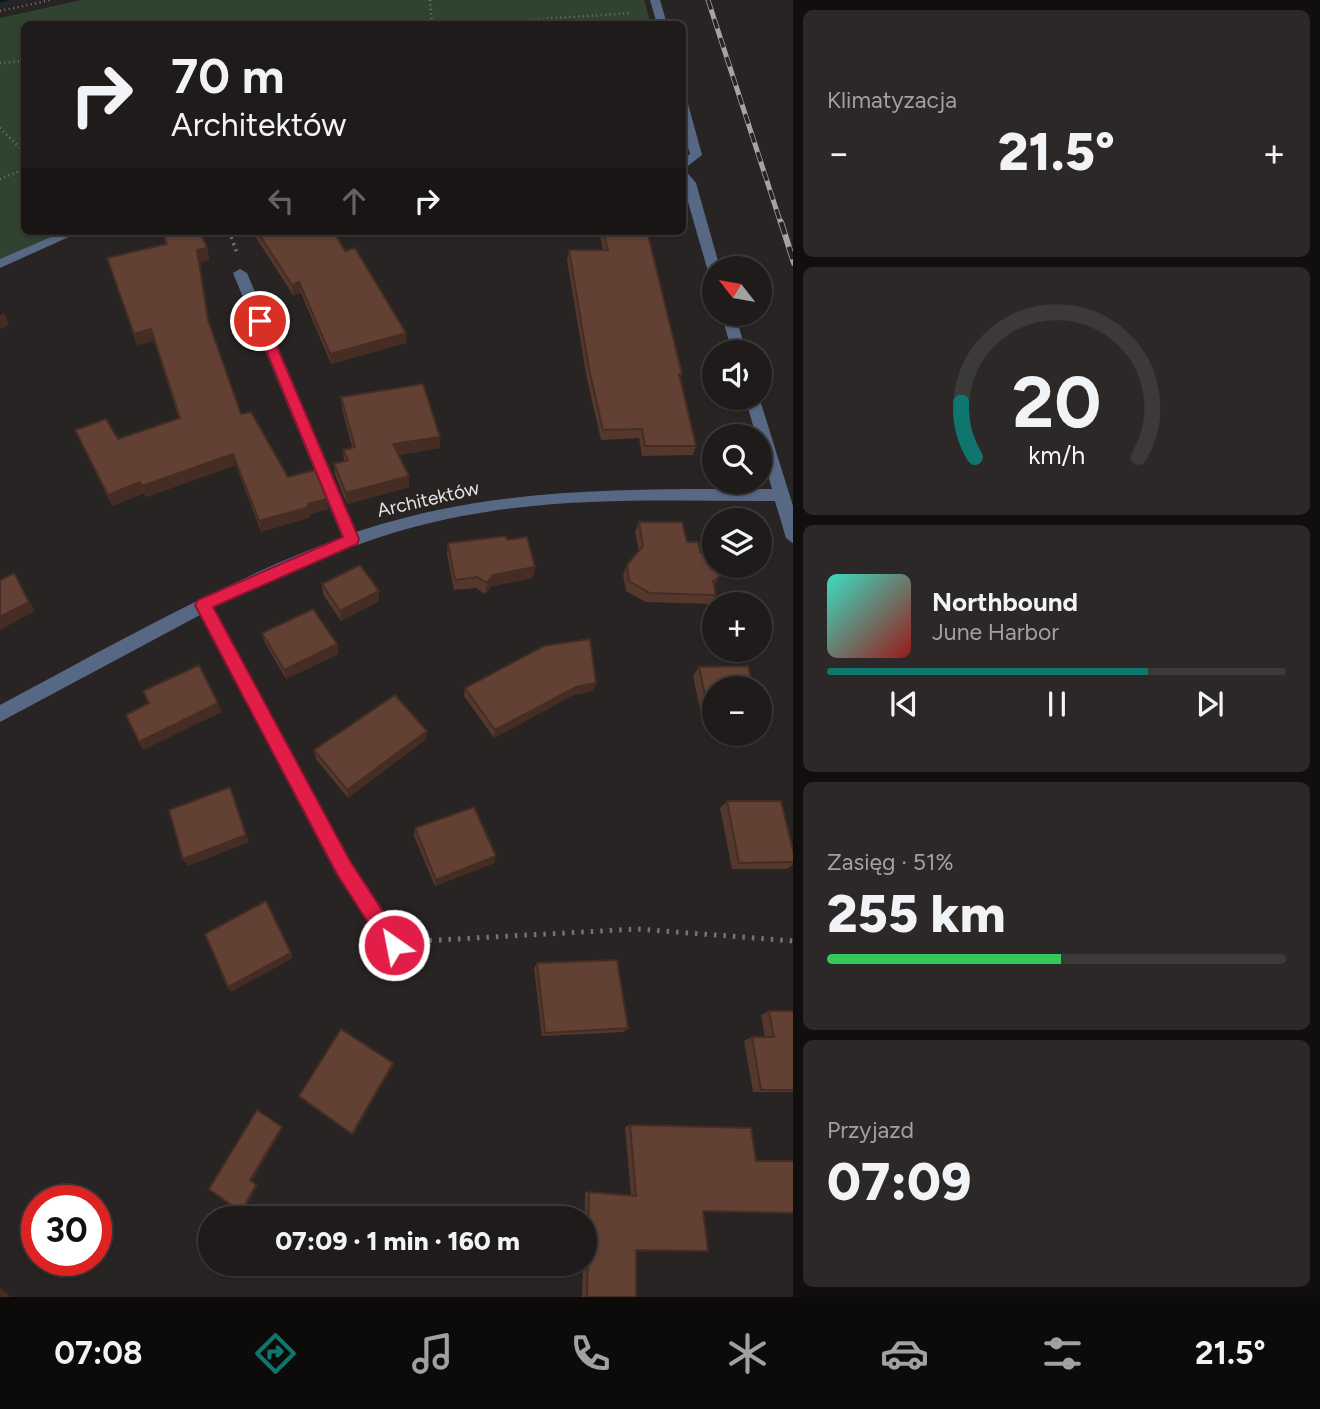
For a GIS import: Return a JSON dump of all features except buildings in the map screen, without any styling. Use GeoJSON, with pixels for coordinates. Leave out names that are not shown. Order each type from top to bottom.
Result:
{"type":"FeatureCollection","features":[{"type":"Feature","properties":{"kind":"street"},"geometry":{"type":"LineString","coordinates":[[686,119],[696,155],[686,163]]}},
{"type":"Feature","properties":{"kind":"street"},"geometry":{"type":"LineString","coordinates":[[686,178],[711,256]]}},
{"type":"Feature","properties":{"kind":"street"},"geometry":{"type":"LineString","coordinates":[[0,264],[67,235]]}},
{"type":"Feature","properties":{"kind":"street"},"geometry":{"type":"LineString","coordinates":[[240,273],[351,539]]}},
{"type":"Feature","properties":{"kind":"street"},"geometry":{"type":"LineString","coordinates":[[756,410],[793,538]]}},
{"type":"Feature","properties":{"kind":"street","name":"Architektów"},"geometry":{"type":"LineString","coordinates":[[0,714],[203,605],[351,539],[419,519],[500,504],[588,497],[781,495]]}},
{"type":"Feature","properties":{"kind":"street"},"geometry":{"type":"LineString","coordinates":[[203,605],[343,867],[394,945]]}},
{"type":"Feature","properties":{"kind":"path"},"geometry":{"type":"LineString","coordinates":[[0,11],[51,0]]}},
{"type":"Feature","properties":{"kind":"path"},"geometry":{"type":"LineString","coordinates":[[430,0],[432,21]]}},
{"type":"Feature","properties":{"kind":"path"},"geometry":{"type":"LineString","coordinates":[[498,21],[657,6]]}},
{"type":"Feature","properties":{"kind":"path"},"geometry":{"type":"LineString","coordinates":[[0,63],[21,61]]}},
{"type":"Feature","properties":{"kind":"path"},"geometry":{"type":"LineString","coordinates":[[0,128],[21,149]]}},
{"type":"Feature","properties":{"kind":"path"},"geometry":{"type":"LineString","coordinates":[[0,179],[21,170]]}},
{"type":"Feature","properties":{"kind":"path"},"geometry":{"type":"LineString","coordinates":[[394,945],[428,939],[636,929],[793,941]]}},
{"type":"Feature","properties":{"kind":"green space"},"geometry":{"type":"Polygon","coordinates":[[[81,0],[644,0],[650,21],[21,21],[21,235],[67,235],[0,264],[0,18],[81,0]]]}},
{"type":"Feature","properties":{"kind":"waterway"},"geometry":{"type":"LineString","coordinates":[[0,1],[4,0]]}},
{"type":"Feature","properties":{"kind":"railway"},"geometry":{"type":"LineString","coordinates":[[708,0],[781,224]]}},
{"type":"Feature","properties":{"kind":"railway"},"geometry":{"type":"LineString","coordinates":[[781,222],[793,260]]}},
{"type":"Feature","properties":{"kind":"route"},"geometry":{"type":"LineString","coordinates":[[260,321],[351,539],[203,605],[343,867],[394,945]]}}]}
